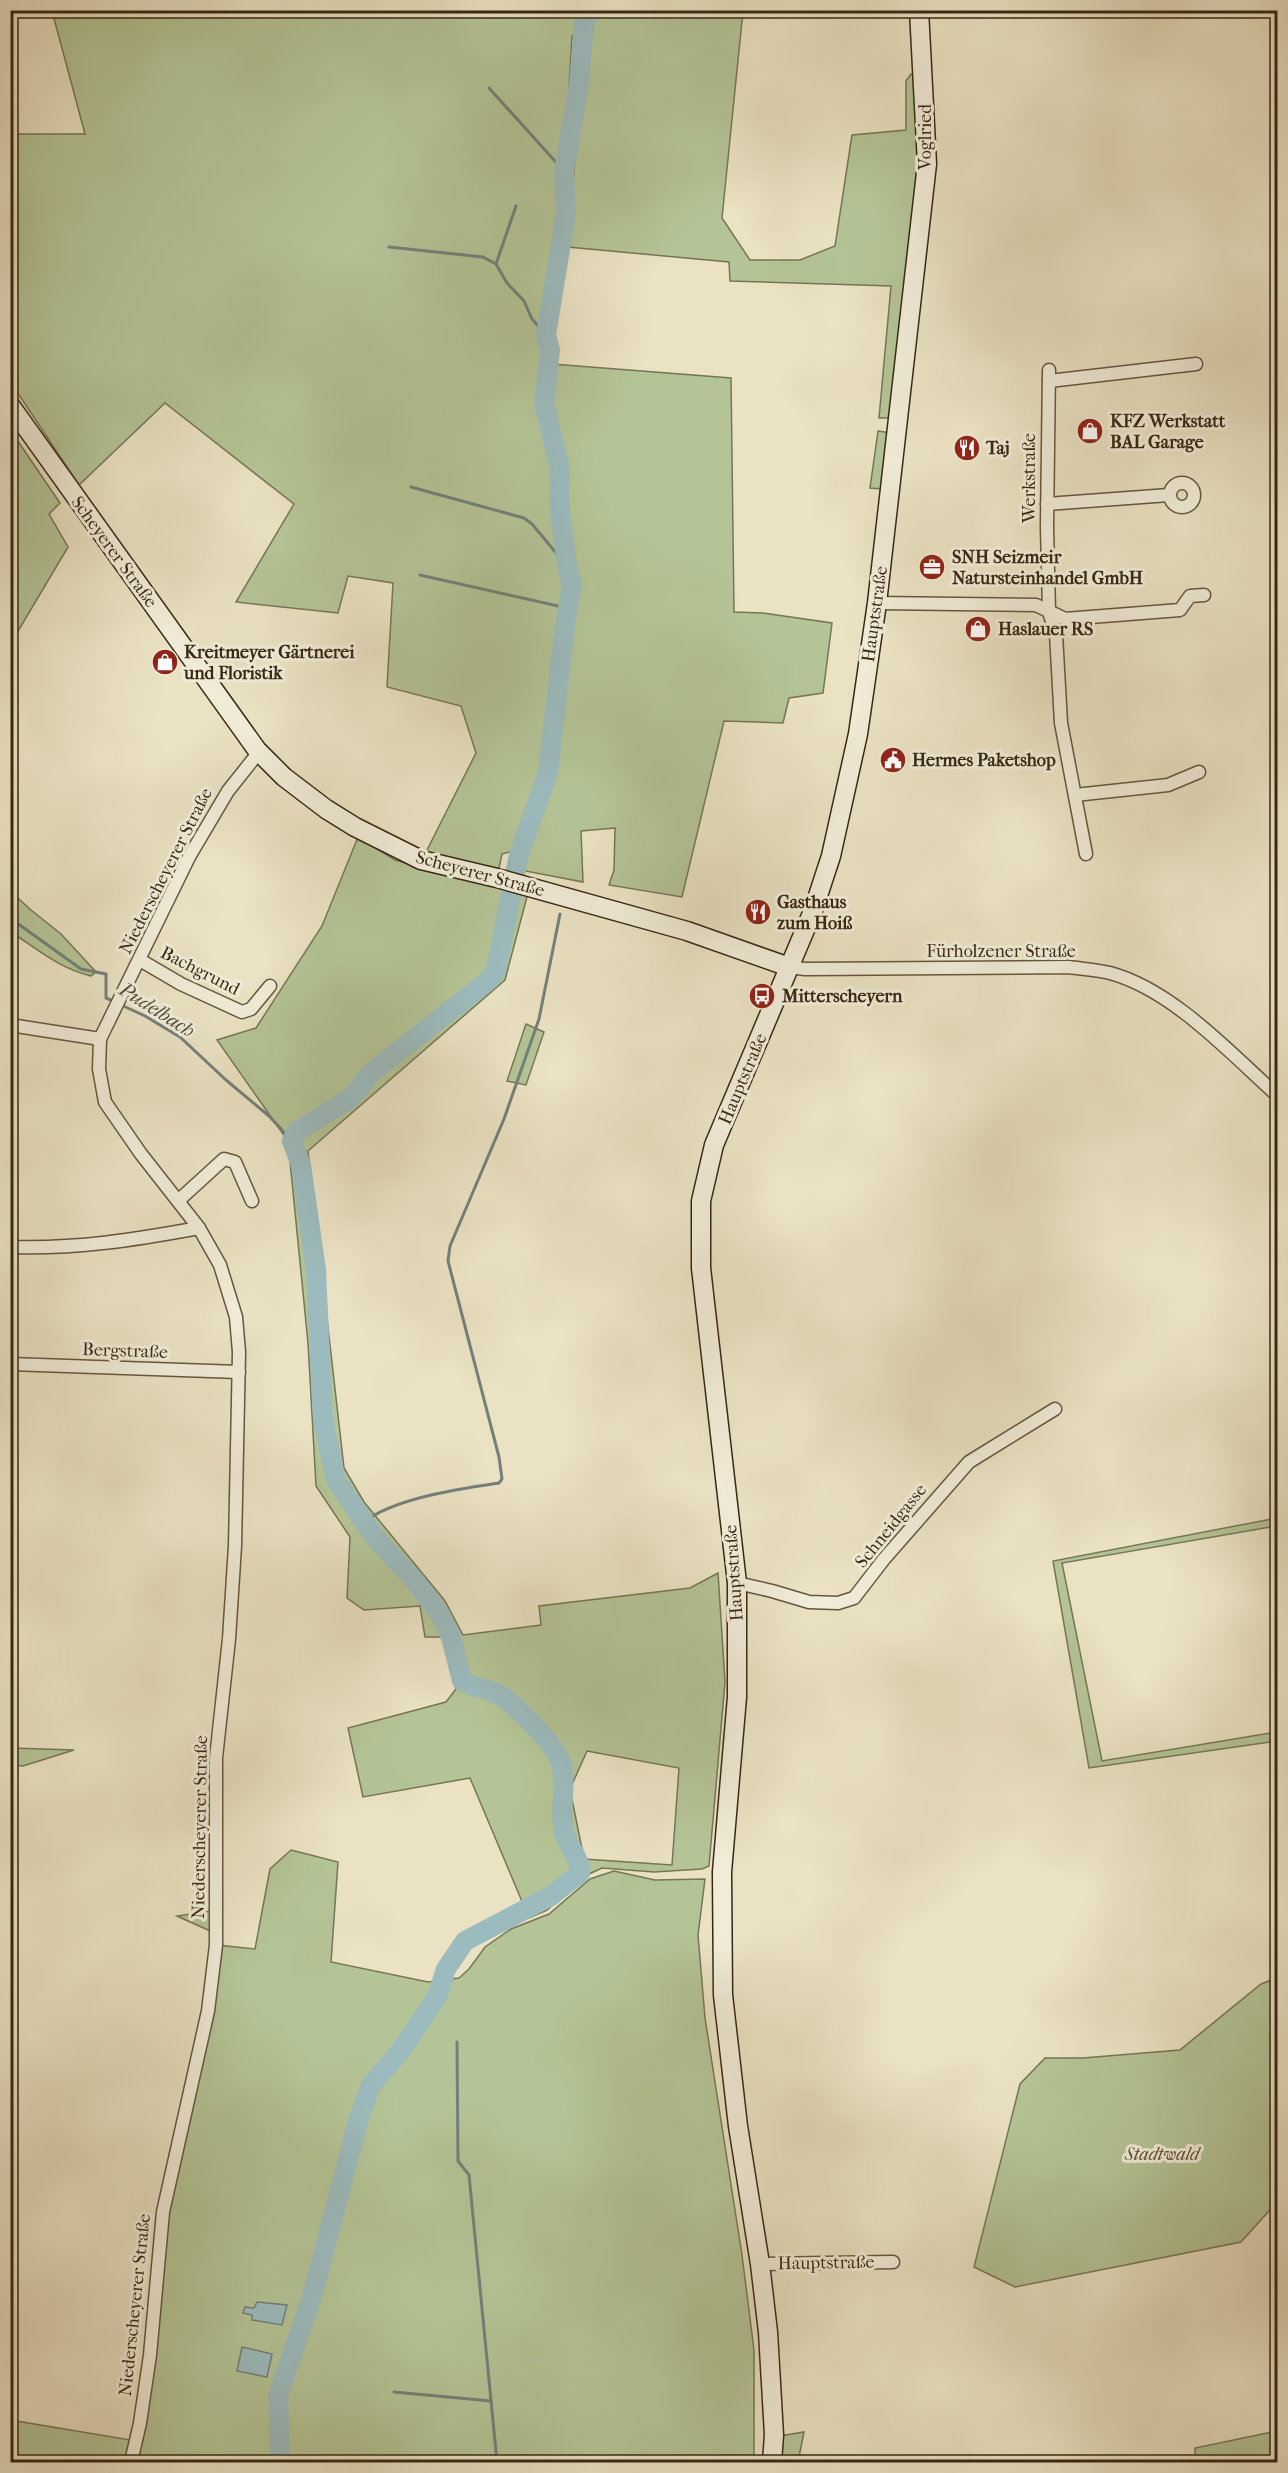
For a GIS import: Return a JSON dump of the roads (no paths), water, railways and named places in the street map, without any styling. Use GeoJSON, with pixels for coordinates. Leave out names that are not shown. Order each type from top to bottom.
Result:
{"type":"FeatureCollection","features":[{"type":"Feature","properties":{"kind":"main road","name":"Voglried"},"geometry":{"type":"LineString","coordinates":[[916,262],[927,164],[919,10]]}},
{"type":"Feature","properties":{"kind":"main road","name":"Hauptstraße"},"geometry":{"type":"LineString","coordinates":[[772,2463],[774,2434],[768,2332],[760,2264],[738,2126],[723,1995],[722,1872],[737,1697],[737,1583],[701,1268],[701,1201],[714,1145],[813,911],[833,846],[858,734],[877,603],[916,262]]}},
{"type":"Feature","properties":{"kind":"main road","name":"Scheyerer Straße"},"geometry":{"type":"LineString","coordinates":[[10,405],[259,752],[284,777],[326,809],[355,827],[421,861],[497,878],[687,931],[789,967]]}},
{"type":"Feature","properties":{"kind":"street","name":"Werkstraße"},"geometry":{"type":"LineString","coordinates":[[1086,854],[1060,723],[1056,634],[1049,612],[1047,504],[1049,375],[1196,364]]}},
{"type":"Feature","properties":{"kind":"street"},"geometry":{"type":"LineString","coordinates":[[1047,504],[1169,495]]}},
{"type":"Feature","properties":{"kind":"street"},"geometry":{"type":"LineString","coordinates":[[877,603],[1036,605],[1065,619],[1180,610],[1190,596],[1204,595]]}},
{"type":"Feature","properties":{"kind":"street","name":"Niederscheyerer Straße"},"geometry":{"type":"LineString","coordinates":[[131,2463],[150,2355],[163,2212],[208,2011],[216,1945],[216,1758],[230,1639],[235,1546],[239,1372],[236,1317],[220,1265],[199,1228],[141,1154],[105,1102],[99,1069],[100,1039],[200,838],[228,791],[259,752]]}},
{"type":"Feature","properties":{"kind":"street"},"geometry":{"type":"LineString","coordinates":[[1075,795],[1168,785],[1199,772]]}},
{"type":"Feature","properties":{"kind":"street","name":"Bachgrund"},"geometry":{"type":"LineString","coordinates":[[140,960],[182,984],[242,1012],[251,1009],[270,986]]}},
{"type":"Feature","properties":{"kind":"street","name":"Fürholzener Straße"},"geometry":{"type":"LineString","coordinates":[[789,967],[805,969],[1069,967],[1110,973],[1146,988],[1173,1004],[1278,1096]]}},
{"type":"Feature","properties":{"kind":"street"},"geometry":{"type":"LineString","coordinates":[[10,1025],[100,1039]]}},
{"type":"Feature","properties":{"kind":"street"},"geometry":{"type":"LineString","coordinates":[[178,1200],[224,1159],[235,1162],[252,1201]]}},
{"type":"Feature","properties":{"kind":"street"},"geometry":{"type":"LineString","coordinates":[[10,1247],[56,1249],[109,1244],[199,1228]]}},
{"type":"Feature","properties":{"kind":"street","name":"Bergstraße"},"geometry":{"type":"LineString","coordinates":[[10,1364],[239,1372]]}},
{"type":"Feature","properties":{"kind":"street","name":"Schneidgasse"},"geometry":{"type":"LineString","coordinates":[[737,1583],[809,1602],[838,1603],[854,1598],[884,1559],[969,1462],[1055,1409]]}},
{"type":"Feature","properties":{"kind":"street","name":"Hauptstraße"},"geometry":{"type":"LineString","coordinates":[[760,2264],[892,2262]]}},
{"type":"Feature","properties":{"kind":"water"},"geometry":{"type":"Polygon","coordinates":[[[257,2302],[287,2305],[282,2325],[252,2320],[252,2315],[243,2313],[245,2307],[254,2308],[257,2302]]]}},
{"type":"Feature","properties":{"kind":"water"},"geometry":{"type":"Polygon","coordinates":[[[242,2347],[272,2354],[267,2377],[237,2371],[242,2347]]]}},
{"type":"Feature","properties":{"kind":"waterway"},"geometry":{"type":"LineString","coordinates":[[280,2462],[278,2395],[311,2300],[359,2118],[371,2085],[399,2053],[423,2018],[438,1994],[446,1969],[465,1941],[551,1896],[580,1873],[580,1867],[564,1833],[563,1771],[557,1755],[533,1724],[512,1705],[492,1691],[462,1681],[451,1637],[440,1614],[415,1581],[376,1539],[336,1480],[323,1420],[316,1270],[301,1165],[292,1141],[296,1132],[351,1098],[372,1072],[488,981],[496,971],[519,854],[548,773],[564,632],[572,585],[567,566],[559,503],[560,470],[544,403],[550,350],[546,335],[566,211],[564,171],[579,83],[584,22],[589,15],[589,10]]}},
{"type":"Feature","properties":{"kind":"waterway"},"geometry":{"type":"LineString","coordinates":[[489,88],[564,171]]}},
{"type":"Feature","properties":{"kind":"waterway"},"geometry":{"type":"LineString","coordinates":[[496,264],[516,206]]}},
{"type":"Feature","properties":{"kind":"waterway"},"geometry":{"type":"LineString","coordinates":[[389,247],[483,257],[496,264],[507,283],[524,301],[532,319],[546,335]]}},
{"type":"Feature","properties":{"kind":"waterway"},"geometry":{"type":"LineString","coordinates":[[411,487],[524,518],[532,524],[567,566]]}},
{"type":"Feature","properties":{"kind":"waterway"},"geometry":{"type":"LineString","coordinates":[[420,575],[567,608]]}},
{"type":"Feature","properties":{"kind":"waterway"},"geometry":{"type":"LineString","coordinates":[[364,1522],[377,1514],[410,1501],[499,1483],[502,1479],[499,1457],[448,1261],[450,1246],[504,1119],[539,1019],[560,914]]}},
{"type":"Feature","properties":{"kind":"waterway","name":"Pudelbach"},"geometry":{"type":"LineString","coordinates":[[10,918],[81,969],[106,974],[106,998],[113,1001]]}},
{"type":"Feature","properties":{"kind":"waterway","name":"Pudelbach"},"geometry":{"type":"LineString","coordinates":[[119,1004],[145,1016],[180,1037],[269,1116],[292,1141]]}},
{"type":"Feature","properties":{"kind":"waterway"},"geometry":{"type":"LineString","coordinates":[[457,2042],[458,2161],[469,2175],[497,2462]]}},
{"type":"Feature","properties":{"kind":"waterway"},"geometry":{"type":"LineString","coordinates":[[394,2392],[491,2401]]}},
{"type":"Feature","properties":{"kind":"waterway"},"geometry":{"type":"LineString","coordinates":[[400,2461],[413,2462]]}},
{"type":"Feature","properties":{"kind":"place","name":"KFZ Werkstatt BAL Garage"},"geometry":{"type":"Point","coordinates":[1090,431]}},
{"type":"Feature","properties":{"kind":"place","name":"Taj"},"geometry":{"type":"Point","coordinates":[967,448]}},
{"type":"Feature","properties":{"kind":"place","name":"SNH Seizmeir Natursteinhandel GmbH"},"geometry":{"type":"Point","coordinates":[932,567]}},
{"type":"Feature","properties":{"kind":"place","name":"Haslauer RS"},"geometry":{"type":"Point","coordinates":[978,629]}},
{"type":"Feature","properties":{"kind":"place","name":"Kreitmeyer Gärtnerei und Floristik"},"geometry":{"type":"Point","coordinates":[165,662]}},
{"type":"Feature","properties":{"kind":"place","name":"Hermes Paketshop"},"geometry":{"type":"Point","coordinates":[893,760]}},
{"type":"Feature","properties":{"kind":"place","name":"Gasthaus zum Hoiß"},"geometry":{"type":"Point","coordinates":[758,912]}},
{"type":"Feature","properties":{"kind":"place","name":"Mitterscheyern"},"geometry":{"type":"Point","coordinates":[762,996]}},
{"type":"Feature","properties":{"kind":"park label","name":"Stadtwald"},"geometry":{"type":"Point","coordinates":[1162,2154]}}]}
